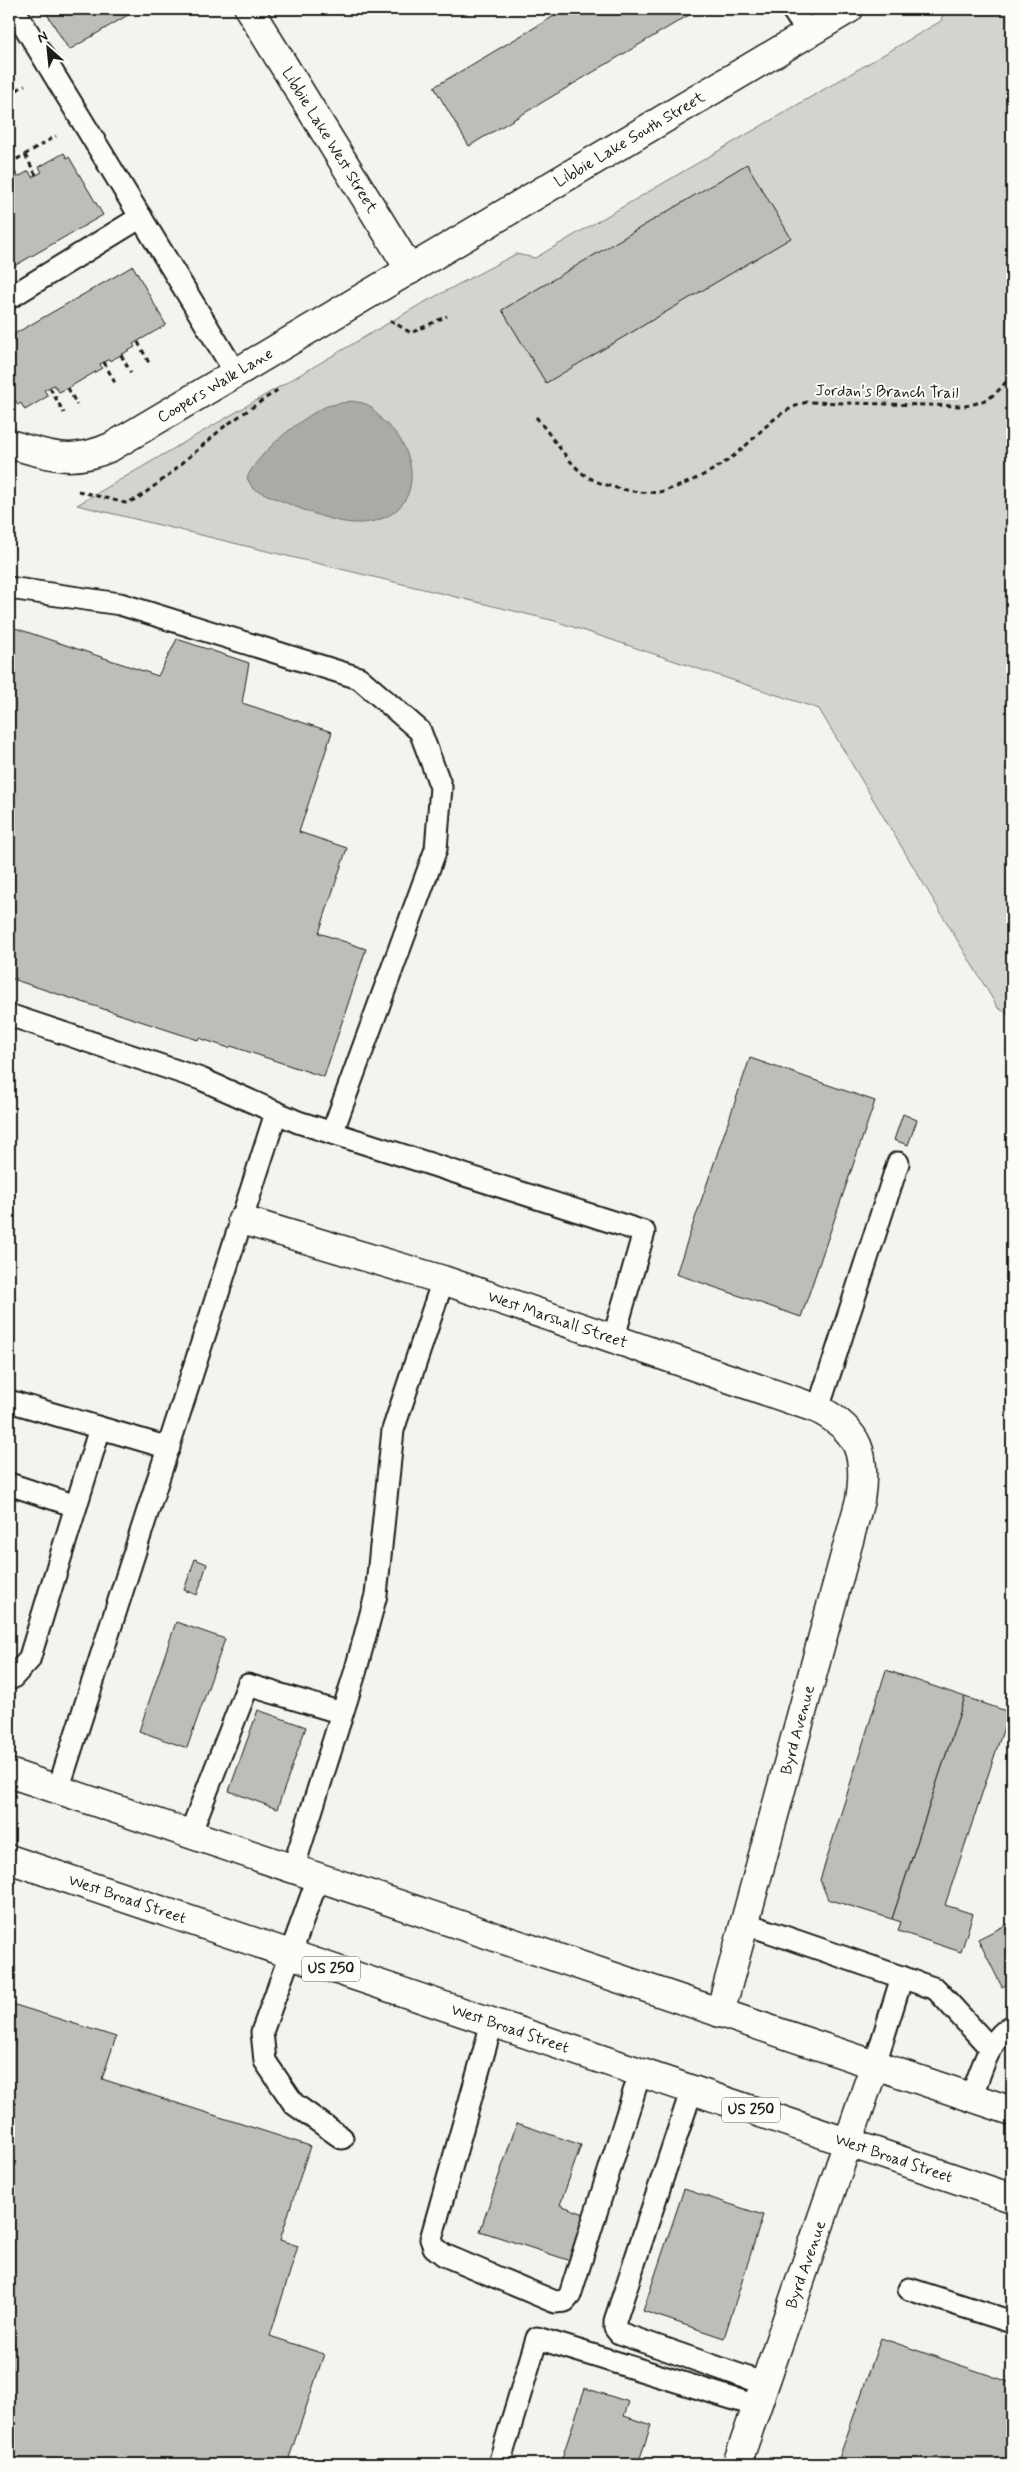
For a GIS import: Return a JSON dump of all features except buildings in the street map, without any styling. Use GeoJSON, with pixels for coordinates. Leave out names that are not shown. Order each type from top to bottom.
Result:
{"type":"FeatureCollection","features":[{"type":"Feature","properties":{"kind":"street","name":"Libbie Lake West Street"},"geometry":{"type":"LineString","coordinates":[[250,9],[410,270]]}},
{"type":"Feature","properties":{"kind":"street","name":"Libbie Lake South Street"},"geometry":{"type":"LineString","coordinates":[[410,270],[849,9]]}},
{"type":"Feature","properties":{"kind":"street","name":"Coopers Walk Lane"},"geometry":{"type":"LineString","coordinates":[[9,444],[64,457],[82,457],[96,454],[410,270]]}},
{"type":"Feature","properties":{"kind":"street","name":"West Marshall Street"},"geometry":{"type":"LineString","coordinates":[[242,1220],[443,1280],[818,1409],[836,1419],[849,1431],[858,1445]]}},
{"type":"Feature","properties":{"kind":"street","name":"Byrd Avenue"},"geometry":{"type":"LineString","coordinates":[[720,2013],[860,1500],[864,1480],[863,1462],[858,1445]]}},
{"type":"Feature","properties":{"kind":"street"},"geometry":{"type":"LineString","coordinates":[[9,1773],[1012,2111]]}},
{"type":"Feature","properties":{"kind":"street","name":"West Broad Street"},"geometry":{"type":"LineString","coordinates":[[9,1859],[492,2024],[692,2089],[1012,2198]]}},
{"type":"Feature","properties":{"kind":"street","name":"Byrd Avenue"},"geometry":{"type":"LineString","coordinates":[[737,2464],[875,2064]]}},
{"type":"Feature","properties":{"kind":"lane"},"geometry":{"type":"LineString","coordinates":[[14,9],[235,372]]}},
{"type":"Feature","properties":{"kind":"lane"},"geometry":{"type":"LineString","coordinates":[[792,9],[808,34]]}},
{"type":"Feature","properties":{"kind":"lane"},"geometry":{"type":"LineString","coordinates":[[9,298],[141,217]]}},
{"type":"Feature","properties":{"kind":"lane"},"geometry":{"type":"LineString","coordinates":[[9,588],[120,604],[359,678],[420,731],[441,787],[436,849],[332,1133]]}},
{"type":"Feature","properties":{"kind":"lane"},"geometry":{"type":"LineString","coordinates":[[9,1015],[201,1079],[276,1112],[332,1133],[644,1232],[613,1340]]}},
{"type":"Feature","properties":{"kind":"lane"},"geometry":{"type":"LineString","coordinates":[[58,1790],[276,1112]]}},
{"type":"Feature","properties":{"kind":"lane"},"geometry":{"type":"LineString","coordinates":[[818,1409],[898,1163]]}},
{"type":"Feature","properties":{"kind":"lane"},"geometry":{"type":"LineString","coordinates":[[342,2138],[294,2104],[265,2061],[262,2032],[289,1955],[342,1713],[376,1595],[393,1430],[443,1280]]}},
{"type":"Feature","properties":{"kind":"lane"},"geometry":{"type":"LineString","coordinates":[[9,1401],[169,1448]]}},
{"type":"Feature","properties":{"kind":"lane"},"geometry":{"type":"LineString","coordinates":[[9,1678],[12,1678],[29,1660],[100,1428]]}},
{"type":"Feature","properties":{"kind":"lane"},"geometry":{"type":"LineString","coordinates":[[9,1484],[76,1506]]}},
{"type":"Feature","properties":{"kind":"lane"},"geometry":{"type":"LineString","coordinates":[[190,1834],[248,1685],[342,1713]]}},
{"type":"Feature","properties":{"kind":"lane"},"geometry":{"type":"LineString","coordinates":[[744,1924],[936,1989],[991,2049]]}},
{"type":"Feature","properties":{"kind":"lane"},"geometry":{"type":"LineString","coordinates":[[875,2064],[902,1977]]}},
{"type":"Feature","properties":{"kind":"lane"},"geometry":{"type":"LineString","coordinates":[[492,2024],[431,2239],[434,2247],[444,2255],[555,2302],[565,2301],[570,2295],[640,2073]]}},
{"type":"Feature","properties":{"kind":"lane"},"geometry":{"type":"LineString","coordinates":[[971,2097],[991,2049],[1003,2031],[1012,2026]]}},
{"type":"Feature","properties":{"kind":"lane"},"geometry":{"type":"LineString","coordinates":[[692,2089],[615,2321],[615,2328],[619,2333],[761,2395]]}},
{"type":"Feature","properties":{"kind":"lane"},"geometry":{"type":"LineString","coordinates":[[909,2289],[1012,2322]]}},
{"type":"Feature","properties":{"kind":"lane"},"geometry":{"type":"LineString","coordinates":[[499,2464],[537,2338],[761,2395]]}},
{"type":"Feature","properties":{"kind":"path"},"geometry":{"type":"LineString","coordinates":[[17,178],[9,164],[82,120]]}},
{"type":"Feature","properties":{"kind":"path"},"geometry":{"type":"LineString","coordinates":[[25,155],[36,175]]}},
{"type":"Feature","properties":{"kind":"path"},"geometry":{"type":"LineString","coordinates":[[138,342],[149,363]]}},
{"type":"Feature","properties":{"kind":"path"},"geometry":{"type":"LineString","coordinates":[[121,355],[131,373]]}},
{"type":"Feature","properties":{"kind":"path"},"geometry":{"type":"LineString","coordinates":[[104,362],[115,383]]}},
{"type":"Feature","properties":{"kind":"path","name":"Jordan's Branch Trail"},"geometry":{"type":"LineString","coordinates":[[536,417],[582,473],[597,482],[620,489],[658,492],[683,484],[730,459],[790,407],[807,402],[965,406],[986,402],[1006,383],[1012,373]]}},
{"type":"Feature","properties":{"kind":"path"},"geometry":{"type":"LineString","coordinates":[[50,388],[64,413]]}},
{"type":"Feature","properties":{"kind":"path"},"geometry":{"type":"LineString","coordinates":[[68,388],[77,405]]}},
{"type":"Feature","properties":{"kind":"shaded area"},"geometry":{"type":"Polygon","coordinates":[[[944,9],[1012,9],[1012,1016],[998,1008],[819,709],[555,621],[77,505],[421,304],[516,254],[535,258],[941,21],[944,9]]]}},
{"type":"Feature","properties":{"kind":"shaded area"},"geometry":{"type":"Polygon","coordinates":[[[351,401],[368,405],[396,434],[406,450],[411,479],[408,492],[402,504],[393,513],[379,520],[349,523],[307,511],[253,489],[247,478],[252,468],[281,437],[317,411],[327,406],[351,401]]]}}]}
